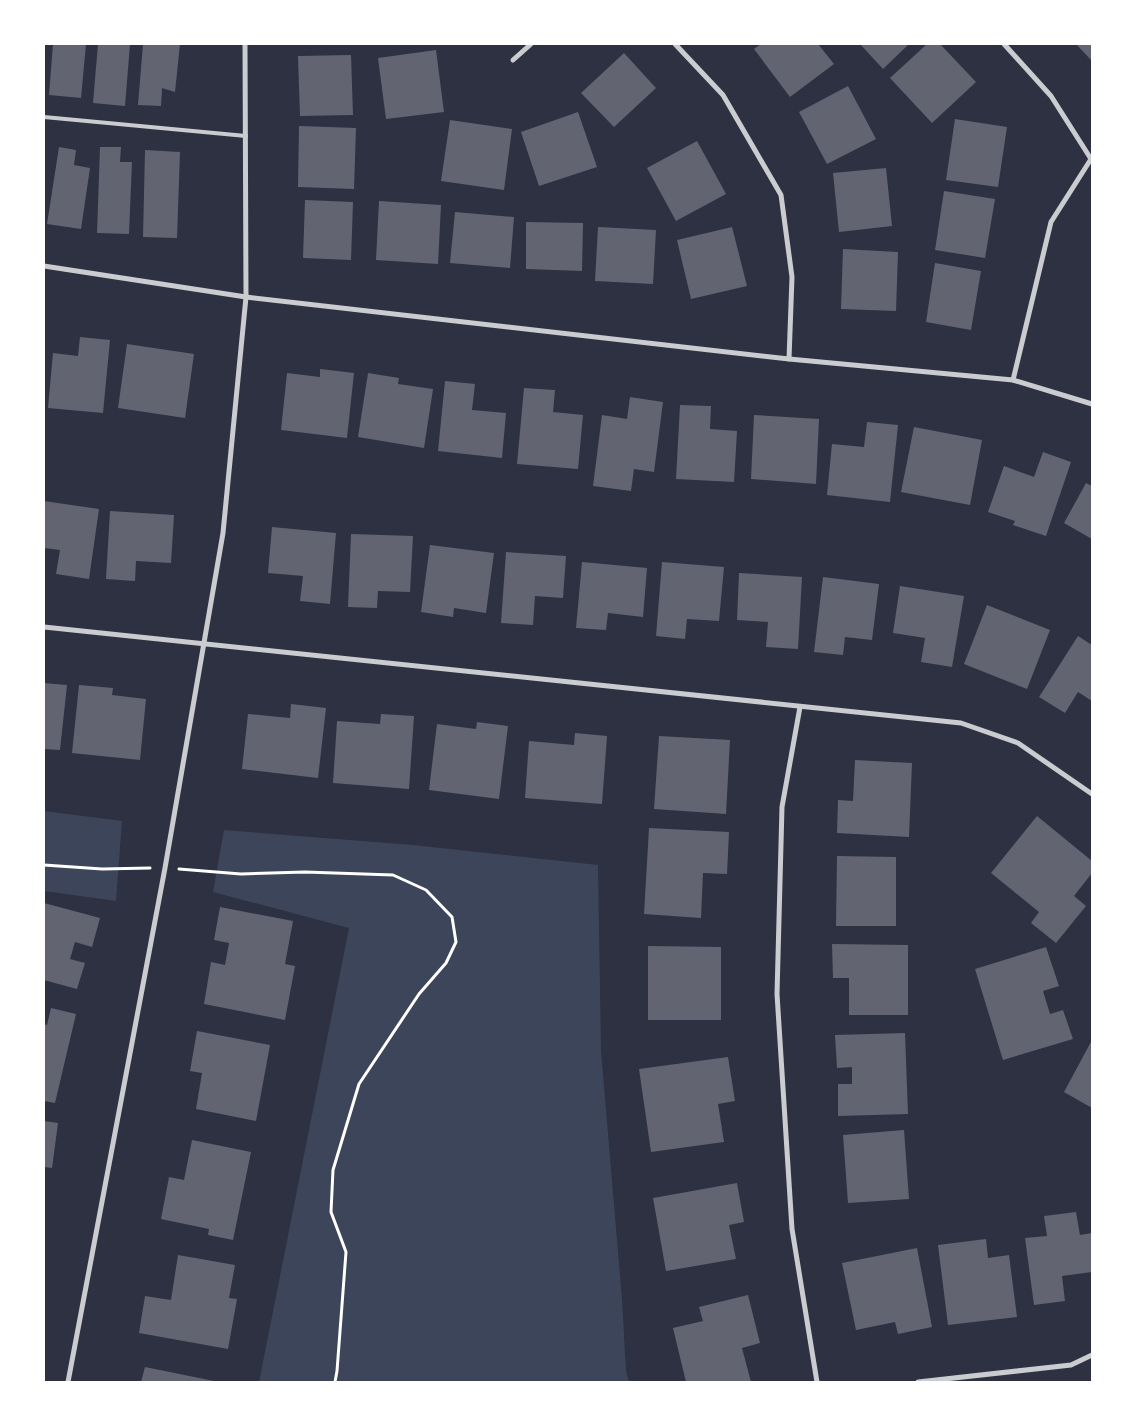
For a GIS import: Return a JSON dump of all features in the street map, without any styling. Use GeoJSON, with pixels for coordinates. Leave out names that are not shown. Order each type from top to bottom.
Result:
{"type":"FeatureCollection","features":[{"type":"Feature","properties":{"kind":"street"},"geometry":{"type":"LineString","coordinates":[[68,1382],[165,868],[223,533],[246,297],[245,44]]}},
{"type":"Feature","properties":{"kind":"street"},"geometry":{"type":"LineString","coordinates":[[513,60],[530,44]]}},
{"type":"Feature","properties":{"kind":"street"},"geometry":{"type":"LineString","coordinates":[[675,44],[723,95],[781,195],[792,277],[788,359]]}},
{"type":"Feature","properties":{"kind":"street"},"geometry":{"type":"LineString","coordinates":[[1004,44],[1051,96],[1091,159],[1051,222],[1013,380]]}},
{"type":"Feature","properties":{"kind":"street"},"geometry":{"type":"LineString","coordinates":[[44,266],[246,297],[788,359],[1013,380],[1092,404]]}},
{"type":"Feature","properties":{"kind":"street"},"geometry":{"type":"LineString","coordinates":[[44,628],[961,722],[1018,743],[1092,793]]}},
{"type":"Feature","properties":{"kind":"street"},"geometry":{"type":"LineString","coordinates":[[800,707],[782,808],[777,994],[792,1229],[817,1382]]}},
{"type":"Feature","properties":{"kind":"street"},"geometry":{"type":"LineString","coordinates":[[918,1382],[1071,1365],[1092,1355]]}},
{"type":"Feature","properties":{"kind":"lane"},"geometry":{"type":"LineString","coordinates":[[44,117],[246,136]]}},
{"type":"Feature","properties":{"kind":"path"},"geometry":{"type":"LineString","coordinates":[[44,865],[102,869],[165,868],[241,874],[305,872],[392,875],[426,890],[452,917],[456,942],[446,963],[420,994],[359,1084],[333,1170],[331,1212],[346,1252],[335,1382]]}},
{"type":"Feature","properties":{"kind":"shaded area"},"geometry":{"type":"Polygon","coordinates":[[[44,811],[122,821],[116,901],[44,891],[44,811]]]}},
{"type":"Feature","properties":{"kind":"shaded area"},"geometry":{"type":"Polygon","coordinates":[[[224,830],[413,845],[598,865],[601,1051],[622,1299],[626,1371],[629,1382],[259,1382],[349,928],[213,892],[224,830]]]}},
{"type":"Feature","properties":{"kind":"building"},"geometry":{"type":"Polygon","coordinates":[[[53,44],[86,44],[81,98],[49,95],[53,44]]]}},
{"type":"Feature","properties":{"kind":"building"},"geometry":{"type":"Polygon","coordinates":[[[98,44],[130,44],[125,106],[93,103],[98,44]]]}},
{"type":"Feature","properties":{"kind":"building"},"geometry":{"type":"Polygon","coordinates":[[[143,44],[180,44],[175,92],[162,88],[161,106],[138,105],[143,44]]]}},
{"type":"Feature","properties":{"kind":"building"},"geometry":{"type":"Polygon","coordinates":[[[761,44],[818,44],[834,64],[790,97],[754,49],[761,44]]]}},
{"type":"Feature","properties":{"kind":"building"},"geometry":{"type":"Polygon","coordinates":[[[860,44],[909,44],[883,69],[860,44]]]}},
{"type":"Feature","properties":{"kind":"building"},"geometry":{"type":"Polygon","coordinates":[[[927,44],[940,44],[976,82],[932,123],[890,78],[927,44]]]}},
{"type":"Feature","properties":{"kind":"building"},"geometry":{"type":"Polygon","coordinates":[[[1076,44],[1092,44],[1092,61],[1076,44]]]}},
{"type":"Feature","properties":{"kind":"building"},"geometry":{"type":"Polygon","coordinates":[[[436,50],[444,112],[386,119],[378,58],[436,50]]]}},
{"type":"Feature","properties":{"kind":"building"},"geometry":{"type":"Polygon","coordinates":[[[624,53],[656,88],[614,127],[581,93],[624,53]]]}},
{"type":"Feature","properties":{"kind":"building"},"geometry":{"type":"Polygon","coordinates":[[[351,55],[353,115],[300,116],[298,56],[351,55]]]}},
{"type":"Feature","properties":{"kind":"building"},"geometry":{"type":"Polygon","coordinates":[[[848,86],[876,139],[827,164],[799,112],[848,86]]]}},
{"type":"Feature","properties":{"kind":"building"},"geometry":{"type":"Polygon","coordinates":[[[578,112],[597,167],[539,186],[521,132],[578,112]]]}},
{"type":"Feature","properties":{"kind":"building"},"geometry":{"type":"Polygon","coordinates":[[[955,119],[1007,127],[998,187],[946,180],[955,119]]]}},
{"type":"Feature","properties":{"kind":"building"},"geometry":{"type":"Polygon","coordinates":[[[450,120],[512,129],[504,190],[441,181],[450,120]]]}},
{"type":"Feature","properties":{"kind":"building"},"geometry":{"type":"Polygon","coordinates":[[[299,126],[356,128],[354,189],[298,187],[299,126]]]}},
{"type":"Feature","properties":{"kind":"building"},"geometry":{"type":"Polygon","coordinates":[[[697,141],[726,194],[676,221],[647,168],[697,141]]]}},
{"type":"Feature","properties":{"kind":"building"},"geometry":{"type":"Polygon","coordinates":[[[59,147],[76,150],[74,165],[90,168],[81,229],[47,224],[59,147]]]}},
{"type":"Feature","properties":{"kind":"building"},"geometry":{"type":"Polygon","coordinates":[[[100,147],[121,147],[120,162],[132,162],[129,234],[97,233],[100,147]]]}},
{"type":"Feature","properties":{"kind":"building"},"geometry":{"type":"Polygon","coordinates":[[[145,150],[180,152],[177,238],[143,237],[145,150]]]}},
{"type":"Feature","properties":{"kind":"building"},"geometry":{"type":"Polygon","coordinates":[[[886,168],[892,226],[839,232],[833,173],[886,168]]]}},
{"type":"Feature","properties":{"kind":"building"},"geometry":{"type":"Polygon","coordinates":[[[944,191],[995,199],[985,258],[935,250],[944,191]]]}},
{"type":"Feature","properties":{"kind":"building"},"geometry":{"type":"Polygon","coordinates":[[[305,200],[353,202],[351,260],[303,258],[305,200]]]}},
{"type":"Feature","properties":{"kind":"building"},"geometry":{"type":"Polygon","coordinates":[[[379,201],[441,205],[438,264],[376,260],[379,201]]]}},
{"type":"Feature","properties":{"kind":"building"},"geometry":{"type":"Polygon","coordinates":[[[455,212],[514,217],[510,268],[450,263],[455,212]]]}},
{"type":"Feature","properties":{"kind":"building"},"geometry":{"type":"Polygon","coordinates":[[[526,222],[583,223],[582,271],[526,269],[526,222]]]}},
{"type":"Feature","properties":{"kind":"building"},"geometry":{"type":"Polygon","coordinates":[[[598,227],[656,230],[653,284],[595,281],[598,227]]]}},
{"type":"Feature","properties":{"kind":"building"},"geometry":{"type":"Polygon","coordinates":[[[732,227],[747,286],[691,299],[677,240],[732,227]]]}},
{"type":"Feature","properties":{"kind":"building"},"geometry":{"type":"Polygon","coordinates":[[[843,249],[898,252],[896,311],[841,309],[843,249]]]}},
{"type":"Feature","properties":{"kind":"building"},"geometry":{"type":"Polygon","coordinates":[[[935,263],[981,271],[971,330],[926,322],[935,263]]]}},
{"type":"Feature","properties":{"kind":"building"},"geometry":{"type":"Polygon","coordinates":[[[80,337],[110,340],[103,413],[48,408],[53,353],[78,356],[80,337]]]}},
{"type":"Feature","properties":{"kind":"building"},"geometry":{"type":"Polygon","coordinates":[[[127,344],[194,354],[185,418],[118,408],[127,344]]]}},
{"type":"Feature","properties":{"kind":"building"},"geometry":{"type":"Polygon","coordinates":[[[320,369],[354,373],[347,438],[281,430],[287,373],[320,377],[320,369]]]}},
{"type":"Feature","properties":{"kind":"building"},"geometry":{"type":"Polygon","coordinates":[[[368,373],[399,378],[398,384],[433,389],[424,448],[358,437],[368,373]]]}},
{"type":"Feature","properties":{"kind":"building"},"geometry":{"type":"Polygon","coordinates":[[[445,381],[475,384],[472,410],[506,413],[502,458],[438,451],[445,381]]]}},
{"type":"Feature","properties":{"kind":"building"},"geometry":{"type":"Polygon","coordinates":[[[524,388],[555,390],[553,412],[583,415],[578,469],[517,464],[524,388]]]}},
{"type":"Feature","properties":{"kind":"building"},"geometry":{"type":"Polygon","coordinates":[[[630,397],[663,402],[654,472],[634,469],[631,491],[593,486],[602,415],[627,419],[630,397]]]}},
{"type":"Feature","properties":{"kind":"building"},"geometry":{"type":"Polygon","coordinates":[[[680,405],[711,406],[710,429],[737,431],[734,482],[676,479],[680,405]]]}},
{"type":"Feature","properties":{"kind":"building"},"geometry":{"type":"Polygon","coordinates":[[[754,415],[819,419],[816,484],[751,479],[754,415]]]}},
{"type":"Feature","properties":{"kind":"building"},"geometry":{"type":"Polygon","coordinates":[[[867,422],[898,425],[890,502],[827,495],[832,444],[864,447],[867,422]]]}},
{"type":"Feature","properties":{"kind":"building"},"geometry":{"type":"Polygon","coordinates":[[[914,427],[982,440],[970,505],[901,492],[914,427]]]}},
{"type":"Feature","properties":{"kind":"building"},"geometry":{"type":"Polygon","coordinates":[[[1043,452],[1071,462],[1046,536],[1013,525],[1015,521],[988,512],[1004,466],[1034,477],[1043,452]]]}},
{"type":"Feature","properties":{"kind":"building"},"geometry":{"type":"Polygon","coordinates":[[[1086,483],[1092,486],[1092,539],[1064,523],[1086,483]]]}},
{"type":"Feature","properties":{"kind":"building"},"geometry":{"type":"Polygon","coordinates":[[[44,501],[99,509],[89,579],[56,574],[60,550],[44,548],[44,501]]]}},
{"type":"Feature","properties":{"kind":"building"},"geometry":{"type":"Polygon","coordinates":[[[110,511],[174,515],[171,563],[136,561],[135,581],[106,579],[110,511]]]}},
{"type":"Feature","properties":{"kind":"building"},"geometry":{"type":"Polygon","coordinates":[[[272,527],[336,533],[330,604],[300,601],[303,576],[268,573],[272,527]]]}},
{"type":"Feature","properties":{"kind":"building"},"geometry":{"type":"Polygon","coordinates":[[[351,534],[413,536],[410,592],[378,591],[377,608],[348,607],[351,534]]]}},
{"type":"Feature","properties":{"kind":"building"},"geometry":{"type":"Polygon","coordinates":[[[430,545],[494,553],[486,613],[454,608],[453,617],[421,612],[430,545]]]}},
{"type":"Feature","properties":{"kind":"building"},"geometry":{"type":"Polygon","coordinates":[[[506,552],[566,556],[563,598],[535,596],[533,625],[501,623],[506,552]]]}},
{"type":"Feature","properties":{"kind":"building"},"geometry":{"type":"Polygon","coordinates":[[[582,562],[647,568],[643,617],[608,613],[606,630],[576,628],[582,562]]]}},
{"type":"Feature","properties":{"kind":"building"},"geometry":{"type":"Polygon","coordinates":[[[662,562],[724,567],[719,621],[687,619],[685,639],[656,636],[662,562]]]}},
{"type":"Feature","properties":{"kind":"building"},"geometry":{"type":"Polygon","coordinates":[[[739,573],[802,577],[798,649],[766,647],[768,622],[737,620],[739,573]]]}},
{"type":"Feature","properties":{"kind":"building"},"geometry":{"type":"Polygon","coordinates":[[[823,577],[879,584],[872,640],[845,637],[843,655],[814,652],[823,577]]]}},
{"type":"Feature","properties":{"kind":"building"},"geometry":{"type":"Polygon","coordinates":[[[900,586],[964,596],[952,667],[921,662],[925,638],[893,633],[900,586]]]}},
{"type":"Feature","properties":{"kind":"building"},"geometry":{"type":"Polygon","coordinates":[[[987,605],[1050,630],[1027,689],[964,664],[987,605]]]}},
{"type":"Feature","properties":{"kind":"building"},"geometry":{"type":"Polygon","coordinates":[[[1078,636],[1092,645],[1092,701],[1078,692],[1065,713],[1039,697],[1078,636]]]}},
{"type":"Feature","properties":{"kind":"building"},"geometry":{"type":"Polygon","coordinates":[[[44,683],[67,685],[60,750],[44,749],[44,683]]]}},
{"type":"Feature","properties":{"kind":"building"},"geometry":{"type":"Polygon","coordinates":[[[79,685],[113,688],[112,695],[146,699],[140,760],[72,753],[79,685]]]}},
{"type":"Feature","properties":{"kind":"building"},"geometry":{"type":"Polygon","coordinates":[[[291,704],[326,708],[318,778],[242,769],[248,714],[290,718],[291,704]]]}},
{"type":"Feature","properties":{"kind":"building"},"geometry":{"type":"Polygon","coordinates":[[[381,714],[414,716],[409,789],[333,783],[337,721],[380,724],[381,714]]]}},
{"type":"Feature","properties":{"kind":"building"},"geometry":{"type":"Polygon","coordinates":[[[477,722],[508,726],[499,799],[429,790],[437,724],[476,729],[477,722]]]}},
{"type":"Feature","properties":{"kind":"building"},"geometry":{"type":"Polygon","coordinates":[[[575,733],[607,736],[602,804],[525,798],[529,741],[574,745],[575,733]]]}},
{"type":"Feature","properties":{"kind":"building"},"geometry":{"type":"Polygon","coordinates":[[[659,736],[730,740],[726,814],[654,809],[659,736]]]}},
{"type":"Feature","properties":{"kind":"building"},"geometry":{"type":"Polygon","coordinates":[[[855,760],[912,763],[909,837],[837,833],[838,800],[853,801],[855,760]]]}},
{"type":"Feature","properties":{"kind":"building"},"geometry":{"type":"Polygon","coordinates":[[[1037,816],[1092,861],[1092,873],[1074,896],[1086,906],[1056,943],[1031,923],[1039,912],[991,873],[1037,816]]]}},
{"type":"Feature","properties":{"kind":"building"},"geometry":{"type":"Polygon","coordinates":[[[649,828],[729,832],[727,874],[703,873],[701,918],[644,914],[649,828]]]}},
{"type":"Feature","properties":{"kind":"building"},"geometry":{"type":"Polygon","coordinates":[[[837,856],[896,857],[896,926],[836,926],[837,856]]]}},
{"type":"Feature","properties":{"kind":"building"},"geometry":{"type":"Polygon","coordinates":[[[44,903],[100,918],[92,947],[75,942],[70,959],[85,963],[77,989],[44,980],[44,903]]]}},
{"type":"Feature","properties":{"kind":"building"},"geometry":{"type":"Polygon","coordinates":[[[220,907],[293,921],[285,964],[295,966],[285,1020],[204,1004],[211,962],[225,965],[229,943],[214,940],[220,907]]]}},
{"type":"Feature","properties":{"kind":"building"},"geometry":{"type":"Polygon","coordinates":[[[832,944],[908,945],[908,1015],[849,1015],[849,978],[833,978],[832,944]]]}},
{"type":"Feature","properties":{"kind":"building"},"geometry":{"type":"Polygon","coordinates":[[[648,946],[721,947],[721,1020],[648,1020],[648,946]]]}},
{"type":"Feature","properties":{"kind":"building"},"geometry":{"type":"Polygon","coordinates":[[[1046,947],[1059,986],[1043,991],[1050,1014],[1063,1010],[1073,1039],[1003,1060],[975,969],[1046,947]]]}},
{"type":"Feature","properties":{"kind":"building"},"geometry":{"type":"Polygon","coordinates":[[[51,1008],[76,1014],[55,1103],[44,1101],[44,1024],[47,1025],[51,1008]]]}},
{"type":"Feature","properties":{"kind":"building"},"geometry":{"type":"Polygon","coordinates":[[[197,1031],[270,1045],[256,1121],[196,1109],[202,1073],[190,1071],[197,1031]]]}},
{"type":"Feature","properties":{"kind":"building"},"geometry":{"type":"Polygon","coordinates":[[[905,1033],[908,1114],[838,1116],[838,1084],[852,1084],[852,1067],[837,1068],[835,1035],[905,1033]]]}},
{"type":"Feature","properties":{"kind":"building"},"geometry":{"type":"Polygon","coordinates":[[[1092,1040],[1092,1108],[1064,1092],[1092,1040]]]}},
{"type":"Feature","properties":{"kind":"building"},"geometry":{"type":"Polygon","coordinates":[[[728,1057],[735,1101],[718,1104],[724,1142],[651,1152],[639,1069],[728,1057]]]}},
{"type":"Feature","properties":{"kind":"building"},"geometry":{"type":"Polygon","coordinates":[[[44,1121],[58,1123],[52,1168],[44,1167],[44,1121]]]}},
{"type":"Feature","properties":{"kind":"building"},"geometry":{"type":"Polygon","coordinates":[[[904,1130],[909,1199],[848,1203],[843,1135],[904,1130]]]}},
{"type":"Feature","properties":{"kind":"building"},"geometry":{"type":"Polygon","coordinates":[[[192,1140],[251,1152],[233,1240],[208,1235],[209,1229],[161,1219],[169,1177],[184,1180],[192,1140]]]}},
{"type":"Feature","properties":{"kind":"building"},"geometry":{"type":"Polygon","coordinates":[[[737,1183],[744,1222],[729,1225],[736,1259],[666,1271],[653,1198],[737,1183]]]}},
{"type":"Feature","properties":{"kind":"building"},"geometry":{"type":"Polygon","coordinates":[[[1076,1212],[1080,1235],[1092,1233],[1092,1272],[1062,1276],[1065,1301],[1034,1305],[1025,1238],[1047,1236],[1044,1216],[1076,1212]]]}},
{"type":"Feature","properties":{"kind":"building"},"geometry":{"type":"Polygon","coordinates":[[[986,1239],[988,1258],[1009,1255],[1017,1317],[948,1325],[938,1245],[986,1239]]]}},
{"type":"Feature","properties":{"kind":"building"},"geometry":{"type":"Polygon","coordinates":[[[917,1248],[932,1327],[898,1334],[895,1322],[856,1330],[842,1263],[917,1248]]]}},
{"type":"Feature","properties":{"kind":"building"},"geometry":{"type":"Polygon","coordinates":[[[178,1255],[235,1265],[229,1298],[237,1299],[228,1349],[139,1333],[145,1296],[171,1300],[178,1255]]]}},
{"type":"Feature","properties":{"kind":"building"},"geometry":{"type":"Polygon","coordinates":[[[748,1295],[760,1343],[742,1348],[751,1382],[686,1382],[673,1328],[703,1321],[699,1307],[748,1295]]]}},
{"type":"Feature","properties":{"kind":"building"},"geometry":{"type":"Polygon","coordinates":[[[145,1367],[214,1381],[214,1382],[141,1382],[145,1367]]]}}]}
